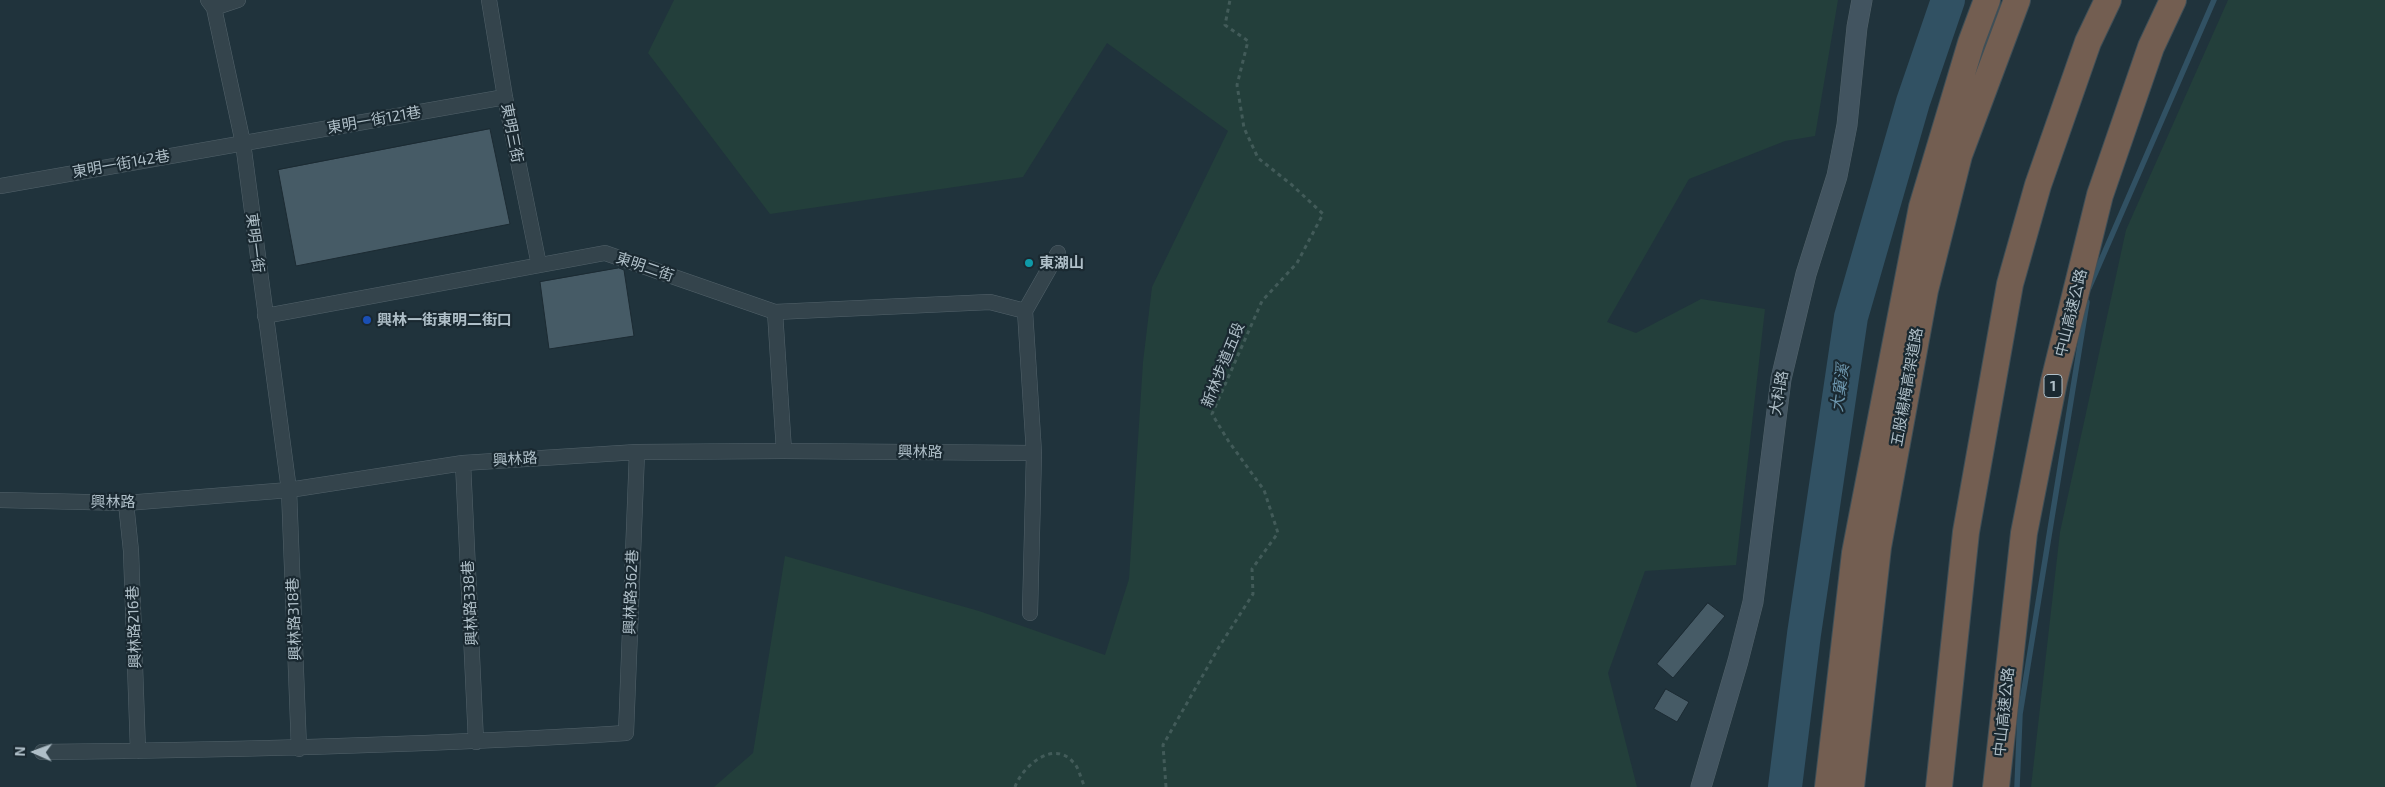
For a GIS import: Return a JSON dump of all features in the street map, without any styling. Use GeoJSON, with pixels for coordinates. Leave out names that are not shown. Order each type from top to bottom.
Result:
{"type":"FeatureCollection","features":[{"type":"Feature","properties":{"kind":"highway","name":"五股楊梅高架道路"},"geometry":{"type":"LineString","coordinates":[[1828,787],[1855,553],[1922,207],[1971,43],[1988,0]]}},
{"type":"Feature","properties":{"kind":"highway","name":"五股楊梅高架道路"},"geometry":{"type":"LineString","coordinates":[[1851,787],[1878,547],[1925,290],[1959,155],[2017,0]]}},
{"type":"Feature","properties":{"kind":"highway"},"geometry":{"type":"LineString","coordinates":[[1939,787],[1966,532],[2010,284],[2038,185],[2088,42],[2108,0]]}},
{"type":"Feature","properties":{"kind":"highway","name":"中山高速公路"},"geometry":{"type":"LineString","coordinates":[[1996,787],[2024,533],[2054,381],[2100,195],[2151,47],[2173,0]]}},
{"type":"Feature","properties":{"kind":"street"},"geometry":{"type":"LineString","coordinates":[[211,4],[238,0]]}},
{"type":"Feature","properties":{"kind":"street","name":"東明三街"},"geometry":{"type":"LineString","coordinates":[[489,0],[505,97],[539,265]]}},
{"type":"Feature","properties":{"kind":"street","name":"大科路"},"geometry":{"type":"LineString","coordinates":[[1701,787],[1738,661],[1753,602],[1781,379],[1806,274],[1837,176],[1848,125],[1857,27],[1862,0]]}},
{"type":"Feature","properties":{"kind":"street","name":"東明一街"},"geometry":{"type":"LineString","coordinates":[[211,4],[243,143],[264,316],[289,490]]}},
{"type":"Feature","properties":{"kind":"street","name":"東明一街121巷"},"geometry":{"type":"LineString","coordinates":[[243,143],[505,97]]}},
{"type":"Feature","properties":{"kind":"street","name":"東明一街142巷"},"geometry":{"type":"LineString","coordinates":[[0,186],[243,143]]}},
{"type":"Feature","properties":{"kind":"street","name":"東明二街"},"geometry":{"type":"LineString","coordinates":[[264,316],[605,253],[775,312],[990,302],[1025,311]]}},
{"type":"Feature","properties":{"kind":"street"},"geometry":{"type":"LineString","coordinates":[[1030,613],[1034,454],[1025,311],[1058,253]]}},
{"type":"Feature","properties":{"kind":"street"},"geometry":{"type":"LineString","coordinates":[[775,312],[784,451]]}},
{"type":"Feature","properties":{"kind":"street","name":"興林路"},"geometry":{"type":"LineString","coordinates":[[0,500],[126,503],[289,490],[464,463],[637,452],[784,451],[1034,454]]}},
{"type":"Feature","properties":{"kind":"street","name":"興林路362巷"},"geometry":{"type":"LineString","coordinates":[[476,742],[626,733],[637,452]]}},
{"type":"Feature","properties":{"kind":"street","name":"興林路338巷"},"geometry":{"type":"LineString","coordinates":[[464,463],[476,742]]}},
{"type":"Feature","properties":{"kind":"street","name":"興林路318巷"},"geometry":{"type":"LineString","coordinates":[[289,490],[299,749]]}},
{"type":"Feature","properties":{"kind":"street","name":"興林路216巷"},"geometry":{"type":"LineString","coordinates":[[126,503],[131,551],[138,751]]}},
{"type":"Feature","properties":{"kind":"street"},"geometry":{"type":"LineString","coordinates":[[42,752],[299,749],[476,742]]}},
{"type":"Feature","properties":{"kind":"path","name":"新林步道五段"},"geometry":{"type":"LineString","coordinates":[[1166,787],[1163,745],[1219,647],[1253,594],[1252,569],[1278,533],[1264,490],[1229,442],[1212,414],[1262,301],[1297,263],[1323,214],[1292,185],[1258,158],[1244,128],[1237,86],[1248,41],[1225,25],[1230,0]]}},
{"type":"Feature","properties":{"kind":"path"},"geometry":{"type":"LineString","coordinates":[[1015,787],[1019,777],[1043,755],[1059,754],[1073,761],[1085,787]]}},
{"type":"Feature","properties":{"kind":"green space"},"geometry":{"type":"Polygon","coordinates":[[[674,0],[1838,0],[1815,136],[1785,141],[1689,179],[1607,322],[1636,333],[1701,299],[1765,309],[1736,565],[1645,571],[1608,673],[1637,787],[714,787],[753,753],[785,556],[979,611],[1105,655],[1129,579],[1143,362],[1152,287],[1228,131],[1107,43],[1023,177],[770,214],[648,53],[674,0]]]}},
{"type":"Feature","properties":{"kind":"green space"},"geometry":{"type":"Polygon","coordinates":[[[2228,0],[2385,0],[2385,787],[2031,787],[2060,532],[2126,230],[2228,0]]]}},
{"type":"Feature","properties":{"kind":"building"},"geometry":{"type":"Polygon","coordinates":[[[490,129],[510,224],[296,266],[278,170],[490,129]]]}},
{"type":"Feature","properties":{"kind":"building"},"geometry":{"type":"Polygon","coordinates":[[[619,268],[624,270],[634,336],[549,349],[540,282],[619,268]]]}},
{"type":"Feature","properties":{"kind":"building"},"geometry":{"type":"Polygon","coordinates":[[[1708,603],[1725,616],[1673,678],[1657,664],[1708,603]]]}},
{"type":"Feature","properties":{"kind":"building"},"geometry":{"type":"Polygon","coordinates":[[[1666,689],[1689,702],[1677,722],[1654,709],[1666,689]]]}},
{"type":"Feature","properties":{"kind":"waterway","name":"大窠溪"},"geometry":{"type":"LineString","coordinates":[[1785,787],[1804,634],[1851,317],[1913,102],[1948,0]]}},
{"type":"Feature","properties":{"kind":"waterway"},"geometry":{"type":"LineString","coordinates":[[2089,288],[2214,0]]}},
{"type":"Feature","properties":{"kind":"waterway"},"geometry":{"type":"LineString","coordinates":[[2017,787],[2020,714],[2087,302]]}},
{"type":"Feature","properties":{"kind":"place","name":"東湖山"},"geometry":{"type":"Point","coordinates":[1029,263]}},
{"type":"Feature","properties":{"kind":"place","name":"興林一街東明二街口"},"geometry":{"type":"Point","coordinates":[367,320]}}]}
